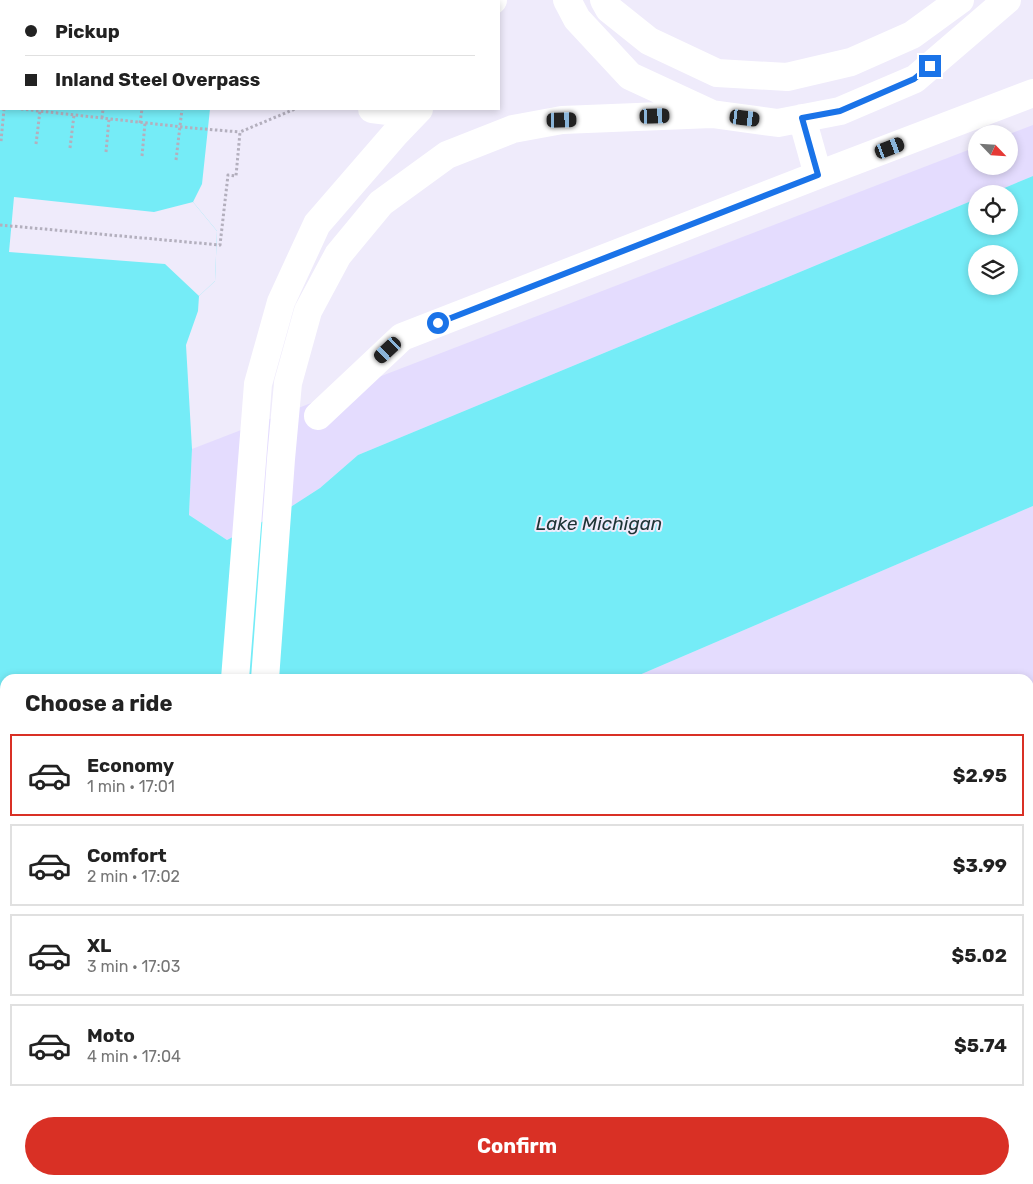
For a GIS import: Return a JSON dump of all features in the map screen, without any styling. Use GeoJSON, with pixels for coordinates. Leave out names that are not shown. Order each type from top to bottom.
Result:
{"type":"FeatureCollection","features":[{"type":"Feature","properties":{"kind":"street"},"geometry":{"type":"LineString","coordinates":[[567,0],[577,20],[630,76],[712,114]]}},
{"type":"Feature","properties":{"kind":"street"},"geometry":{"type":"LineString","coordinates":[[604,0],[609,9],[649,41],[717,73],[786,77],[852,62],[912,35],[960,0]]}},
{"type":"Feature","properties":{"kind":"street"},"geometry":{"type":"LineString","coordinates":[[265,674],[288,383],[308,311],[338,255],[381,203],[448,155],[513,129],[562,120],[712,114],[778,123],[840,111],[914,79],[1007,0]]}},
{"type":"Feature","properties":{"kind":"street"},"geometry":{"type":"LineString","coordinates":[[318,416],[402,337],[1033,93]]}},
{"type":"Feature","properties":{"kind":"street"},"geometry":{"type":"LineString","coordinates":[[234,674],[258,384],[281,302],[318,224],[418,110]]}},
{"type":"Feature","properties":{"kind":"street"},"geometry":{"type":"LineString","coordinates":[[802,118],[818,175]]}},
{"type":"Feature","properties":{"kind":"path"},"geometry":{"type":"LineString","coordinates":[[1,140],[2,110]]}},
{"type":"Feature","properties":{"kind":"path"},"geometry":{"type":"LineString","coordinates":[[31,110],[240,132],[293,110]]}},
{"type":"Feature","properties":{"kind":"path"},"geometry":{"type":"LineString","coordinates":[[62,114],[63,110]]}},
{"type":"Feature","properties":{"kind":"path"},"geometry":{"type":"LineString","coordinates":[[102,118],[103,110]]}},
{"type":"Feature","properties":{"kind":"path"},"geometry":{"type":"LineString","coordinates":[[142,110],[142,156]]}},
{"type":"Feature","properties":{"kind":"path"},"geometry":{"type":"LineString","coordinates":[[176,160],[182,110]]}},
{"type":"Feature","properties":{"kind":"path"},"geometry":{"type":"LineString","coordinates":[[36,144],[40,111]]}},
{"type":"Feature","properties":{"kind":"path"},"geometry":{"type":"LineString","coordinates":[[70,148],[74,115]]}},
{"type":"Feature","properties":{"kind":"path"},"geometry":{"type":"LineString","coordinates":[[106,152],[110,119]]}},
{"type":"Feature","properties":{"kind":"path"},"geometry":{"type":"LineString","coordinates":[[0,225],[220,245],[228,175],[236,176],[240,132]]}},
{"type":"Feature","properties":{"kind":"shaded area"},"geometry":{"type":"Polygon","coordinates":[[[1033,125],[1033,176],[1012,185],[968,185],[968,202],[358,455],[320,488],[289,508],[227,540],[189,515],[192,449],[968,150],[968,175],[1018,175],[1018,131],[1033,125]]]}},
{"type":"Feature","properties":{"kind":"shaded area"},"geometry":{"type":"Polygon","coordinates":[[[1033,506],[1033,674],[642,674],[1033,506]]]}},
{"type":"Feature","properties":{"kind":"water","name":"Lake Michigan"},"geometry":{"type":"Polygon","coordinates":[[[0,110],[210,110],[202,184],[193,202],[217,231],[215,281],[199,296],[198,311],[186,345],[192,449],[189,515],[227,540],[289,508],[320,488],[358,455],[968,202],[968,235],[1018,235],[1018,185],[1012,185],[1033,176],[1033,506],[642,674],[0,674],[0,110]]]}},
{"type":"Feature","properties":{"kind":"pier"},"geometry":{"type":"Polygon","coordinates":[[[14,197],[154,212],[193,202],[217,231],[215,281],[199,296],[165,264],[9,252],[14,197]]]}},
{"type":"Feature","properties":{"kind":"route"},"geometry":{"type":"LineString","coordinates":[[438,323],[818,175],[802,118],[840,111],[914,79],[930,66]]}}]}
